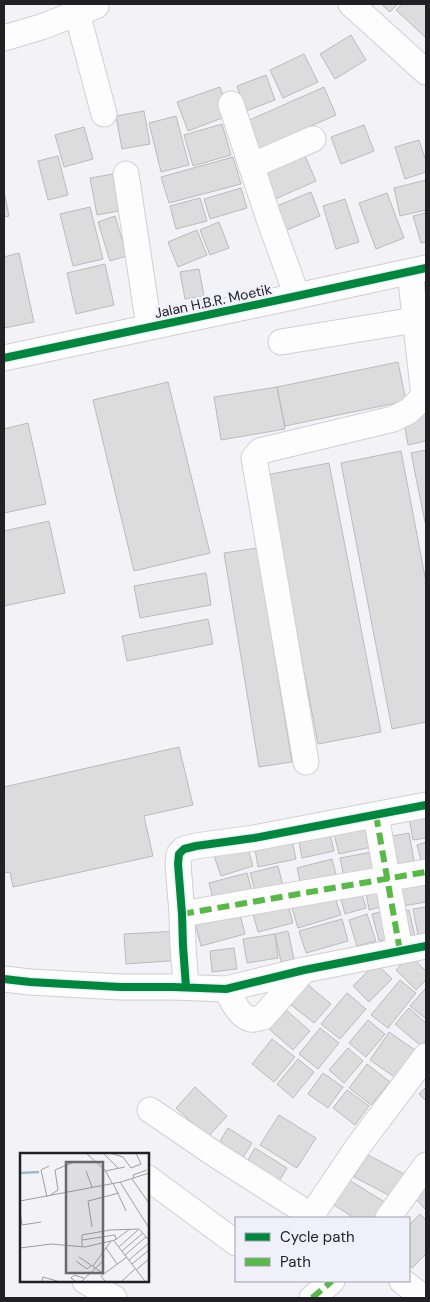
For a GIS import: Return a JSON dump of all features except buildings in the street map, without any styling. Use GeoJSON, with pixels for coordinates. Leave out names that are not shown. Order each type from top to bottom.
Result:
{"type":"FeatureCollection","features":[{"type":"Feature","properties":{"kind":"street"},"geometry":{"type":"LineString","coordinates":[[351,4],[426,72]]}},
{"type":"Feature","properties":{"kind":"street"},"geometry":{"type":"LineString","coordinates":[[8,38],[86,10],[104,114]]}},
{"type":"Feature","properties":{"kind":"street"},"geometry":{"type":"LineString","coordinates":[[231,104],[268,216],[298,296]]}},
{"type":"Feature","properties":{"kind":"street"},"geometry":{"type":"LineString","coordinates":[[251,166],[314,139]]}},
{"type":"Feature","properties":{"kind":"street"},"geometry":{"type":"LineString","coordinates":[[126,174],[149,327]]}},
{"type":"Feature","properties":{"kind":"street"},"geometry":{"type":"LineString","coordinates":[[306,762],[254,458],[260,451],[393,419],[409,411],[425,396],[419,328],[412,290],[419,269]]}},
{"type":"Feature","properties":{"kind":"street","name":"Jalan H.B.R. Moetik"},"geometry":{"type":"LineString","coordinates":[[4,358],[419,269]]}},
{"type":"Feature","properties":{"kind":"street"},"geometry":{"type":"LineString","coordinates":[[281,342],[419,328]]}},
{"type":"Feature","properties":{"kind":"street"},"geometry":{"type":"LineString","coordinates":[[186,987],[178,864],[179,854],[184,849],[254,838],[426,805]]}},
{"type":"Feature","properties":{"kind":"street"},"geometry":{"type":"LineString","coordinates":[[376,815],[400,951]]}},
{"type":"Feature","properties":{"kind":"street"},"geometry":{"type":"LineString","coordinates":[[182,914],[426,872]]}},
{"type":"Feature","properties":{"kind":"street"},"geometry":{"type":"LineString","coordinates":[[4,979],[120,987],[226,989],[304,970],[426,946]]}},
{"type":"Feature","properties":{"kind":"street"},"geometry":{"type":"LineString","coordinates":[[226,989],[240,1012],[249,1019],[256,1019],[263,1016],[304,970]]}},
{"type":"Feature","properties":{"kind":"street"},"geometry":{"type":"LineString","coordinates":[[150,1110],[304,1215],[426,1056]]}},
{"type":"Feature","properties":{"kind":"street"},"geometry":{"type":"LineString","coordinates":[[389,1217],[426,1165]]}},
{"type":"Feature","properties":{"kind":"street"},"geometry":{"type":"LineString","coordinates":[[149,1179],[235,1242]]}},
{"type":"Feature","properties":{"kind":"street"},"geometry":{"type":"LineString","coordinates":[[87,1282],[114,1298]]}},
{"type":"Feature","properties":{"kind":"street"},"geometry":{"type":"LineString","coordinates":[[312,1298],[331,1282]]}},
{"type":"Feature","properties":{"kind":"street"},"geometry":{"type":"LineString","coordinates":[[403,1282],[424,1298]]}},
{"type":"Feature","properties":{"kind":"marked path"},"geometry":{"type":"LineString","coordinates":[[376,815],[400,951]]}},
{"type":"Feature","properties":{"kind":"marked path"},"geometry":{"type":"LineString","coordinates":[[182,914],[426,872]]}},
{"type":"Feature","properties":{"kind":"marked path"},"geometry":{"type":"LineString","coordinates":[[312,1298],[331,1282]]}},
{"type":"Feature","properties":{"kind":"cycle path"},"geometry":{"type":"LineString","coordinates":[[4,358],[426,268]]}},
{"type":"Feature","properties":{"kind":"cycle path"},"geometry":{"type":"LineString","coordinates":[[186,987],[178,864],[179,854],[184,849],[254,838],[426,805]]}},
{"type":"Feature","properties":{"kind":"cycle path"},"geometry":{"type":"LineString","coordinates":[[4,979],[120,987],[226,989],[304,970],[426,946]]}}]}
